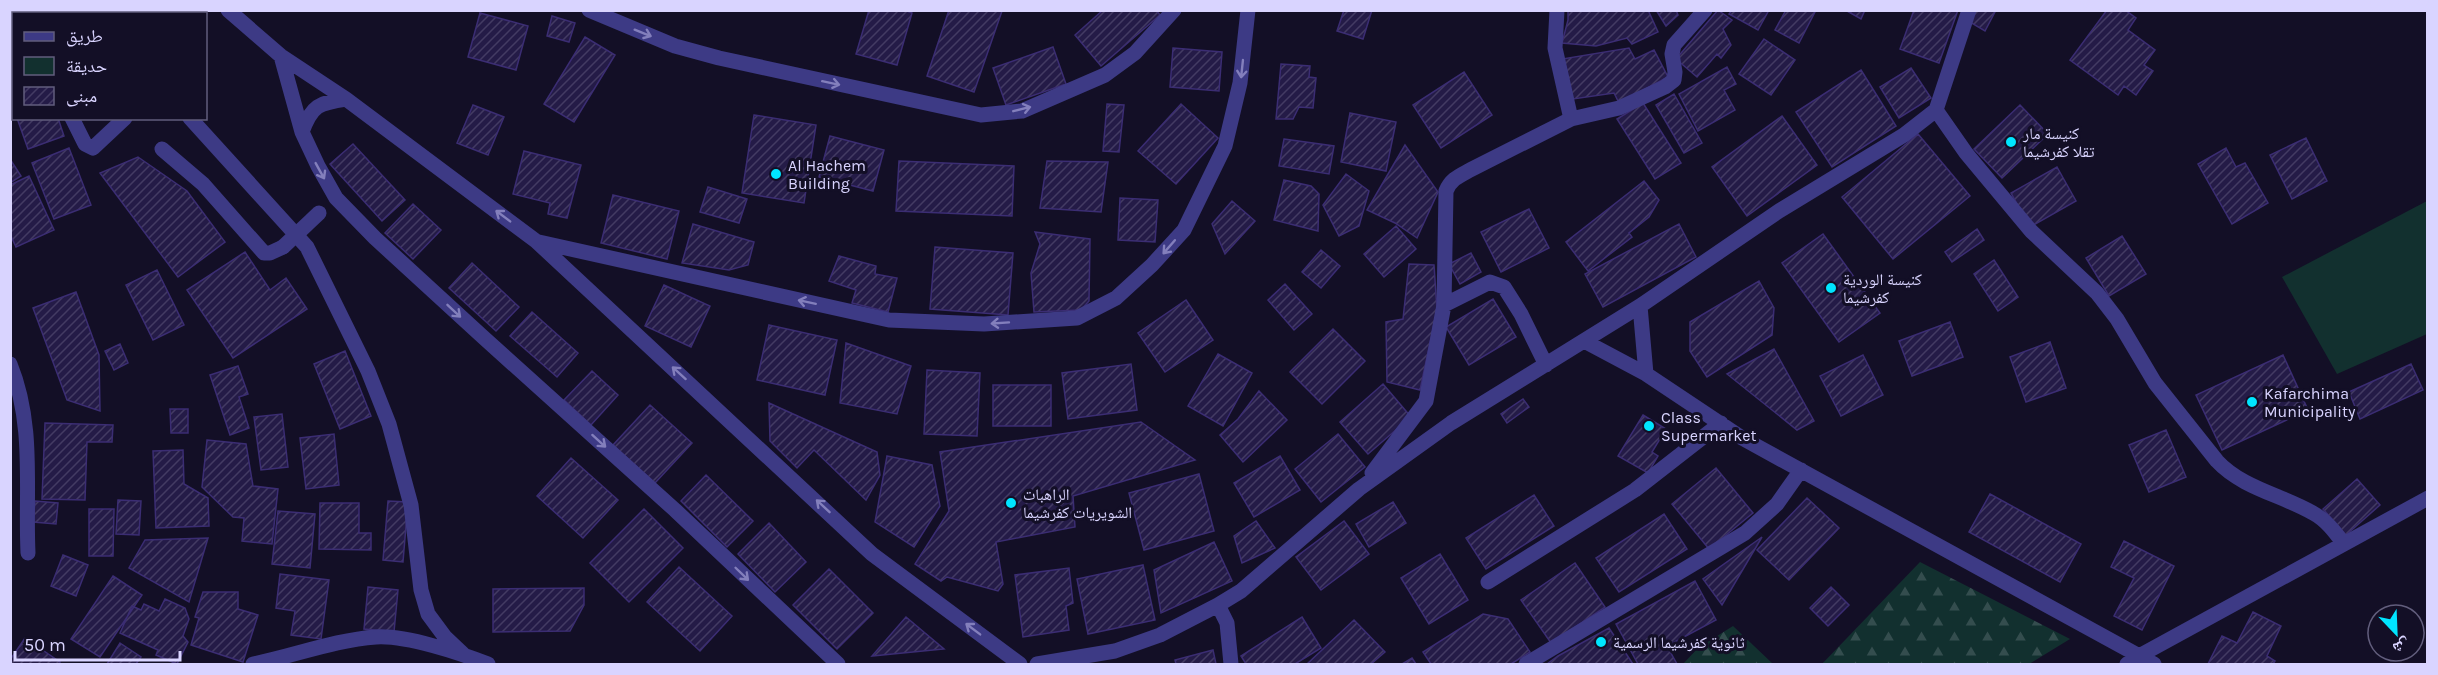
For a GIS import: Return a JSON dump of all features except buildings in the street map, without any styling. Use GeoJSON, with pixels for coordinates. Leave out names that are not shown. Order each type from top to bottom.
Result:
{"type":"FeatureCollection","features":[{"type":"Feature","properties":{"kind":"street"},"geometry":{"type":"LineString","coordinates":[[228,10],[280,56],[346,99],[536,241],[872,554],[1020,664]]}},
{"type":"Feature","properties":{"kind":"street"},"geometry":{"type":"LineString","coordinates":[[590,10],[675,46],[719,58],[981,115],[1022,111],[1105,75],[1135,53],[1174,10]]}},
{"type":"Feature","properties":{"kind":"street"},"geometry":{"type":"LineString","coordinates":[[536,241],[889,321],[984,324],[1077,318],[1116,298],[1152,265],[1184,230],[1225,146],[1240,83],[1248,10]]}},
{"type":"Feature","properties":{"kind":"street"},"geometry":{"type":"LineString","coordinates":[[1557,10],[1555,48],[1571,119]]}},
{"type":"Feature","properties":{"kind":"street"},"geometry":{"type":"LineString","coordinates":[[1359,489],[1426,401],[1444,305],[1446,191],[1449,184],[1470,170],[1571,119],[1619,108],[1665,87],[1674,80],[1672,54],[1674,45],[1705,10]]}},
{"type":"Feature","properties":{"kind":"street"},"geometry":{"type":"LineString","coordinates":[[1037,664],[1115,651],[1160,635],[1218,605],[1259,576],[1359,489],[1451,423],[1640,306],[1779,211],[1904,135],[1936,110],[1969,10]]}},
{"type":"Feature","properties":{"kind":"street"},"geometry":{"type":"LineString","coordinates":[[280,56],[302,132],[336,198],[408,268],[675,510],[838,664]]}},
{"type":"Feature","properties":{"kind":"street"},"geometry":{"type":"LineString","coordinates":[[302,132],[308,117],[320,105],[346,99]]}},
{"type":"Feature","properties":{"kind":"street"},"geometry":{"type":"LineString","coordinates":[[1936,110],[1966,153],[2031,231],[2097,293],[2116,319],[2155,383],[2226,471],[2315,514],[2343,543]]}},
{"type":"Feature","properties":{"kind":"street"},"geometry":{"type":"LineString","coordinates":[[73,120],[85,144],[89,147],[97,147],[123,120]]}},
{"type":"Feature","properties":{"kind":"street"},"geometry":{"type":"LineString","coordinates":[[192,120],[307,247],[368,371],[389,424],[411,505],[421,590],[428,614],[462,654]]}},
{"type":"Feature","properties":{"kind":"street"},"geometry":{"type":"LineString","coordinates":[[162,149],[203,184],[264,253],[270,253],[283,247],[336,198]]}},
{"type":"Feature","properties":{"kind":"street"},"geometry":{"type":"LineString","coordinates":[[1444,305],[1490,282],[1504,287],[1521,314],[1546,365]]}},
{"type":"Feature","properties":{"kind":"street"},"geometry":{"type":"LineString","coordinates":[[1640,306],[1646,375]]}},
{"type":"Feature","properties":{"kind":"street"},"geometry":{"type":"LineString","coordinates":[[1584,341],[1646,375],[1742,438],[2133,660],[2154,664]]}},
{"type":"Feature","properties":{"kind":"street"},"geometry":{"type":"LineString","coordinates":[[10,364],[19,386],[27,433],[28,553]]}},
{"type":"Feature","properties":{"kind":"street"},"geometry":{"type":"LineString","coordinates":[[1488,582],[1635,490],[1721,423]]}},
{"type":"Feature","properties":{"kind":"street"},"geometry":{"type":"LineString","coordinates":[[1526,664],[1745,533],[1777,504],[1801,470]]}},
{"type":"Feature","properties":{"kind":"street"},"geometry":{"type":"LineString","coordinates":[[2133,660],[2427,498]]}},
{"type":"Feature","properties":{"kind":"street"},"geometry":{"type":"LineString","coordinates":[[1218,605],[1227,623],[1231,664]]}},
{"type":"Feature","properties":{"kind":"street"},"geometry":{"type":"LineString","coordinates":[[253,664],[345,641],[377,637],[410,640],[462,654],[488,664]]}},
{"type":"Feature","properties":{"kind":"green space"},"geometry":{"type":"Polygon","coordinates":[[[2427,201],[2427,334],[2337,374],[2282,277],[2427,201]]]}},
{"type":"Feature","properties":{"kind":"green space"},"geometry":{"type":"Polygon","coordinates":[[[1920,562],[2070,639],[2029,664],[1822,664],[1920,562]]]}},
{"type":"Feature","properties":{"kind":"green space"},"geometry":{"type":"Polygon","coordinates":[[[1733,626],[1773,664],[1683,664],[1698,648],[1733,626]]]}},
{"type":"Feature","properties":{"kind":"place","name":"كنيسة مار تقلا كفرشيما"},"geometry":{"type":"Point","coordinates":[2011,142]}},
{"type":"Feature","properties":{"kind":"place","name":"Al Hachem Building"},"geometry":{"type":"Point","coordinates":[776,174]}},
{"type":"Feature","properties":{"kind":"place","name":"كنيسة الوردية كفرشيما"},"geometry":{"type":"Point","coordinates":[1831,288]}},
{"type":"Feature","properties":{"kind":"place","name":"Kafarchima Municipality"},"geometry":{"type":"Point","coordinates":[2252,402]}},
{"type":"Feature","properties":{"kind":"place","name":"Class Supermarket"},"geometry":{"type":"Point","coordinates":[1649,426]}},
{"type":"Feature","properties":{"kind":"place","name":"الراهبات الشويريات كفرشيما"},"geometry":{"type":"Point","coordinates":[1011,503]}},
{"type":"Feature","properties":{"kind":"place","name":"ثانوية كفرشيما الرسمية"},"geometry":{"type":"Point","coordinates":[1601,642]}}]}
